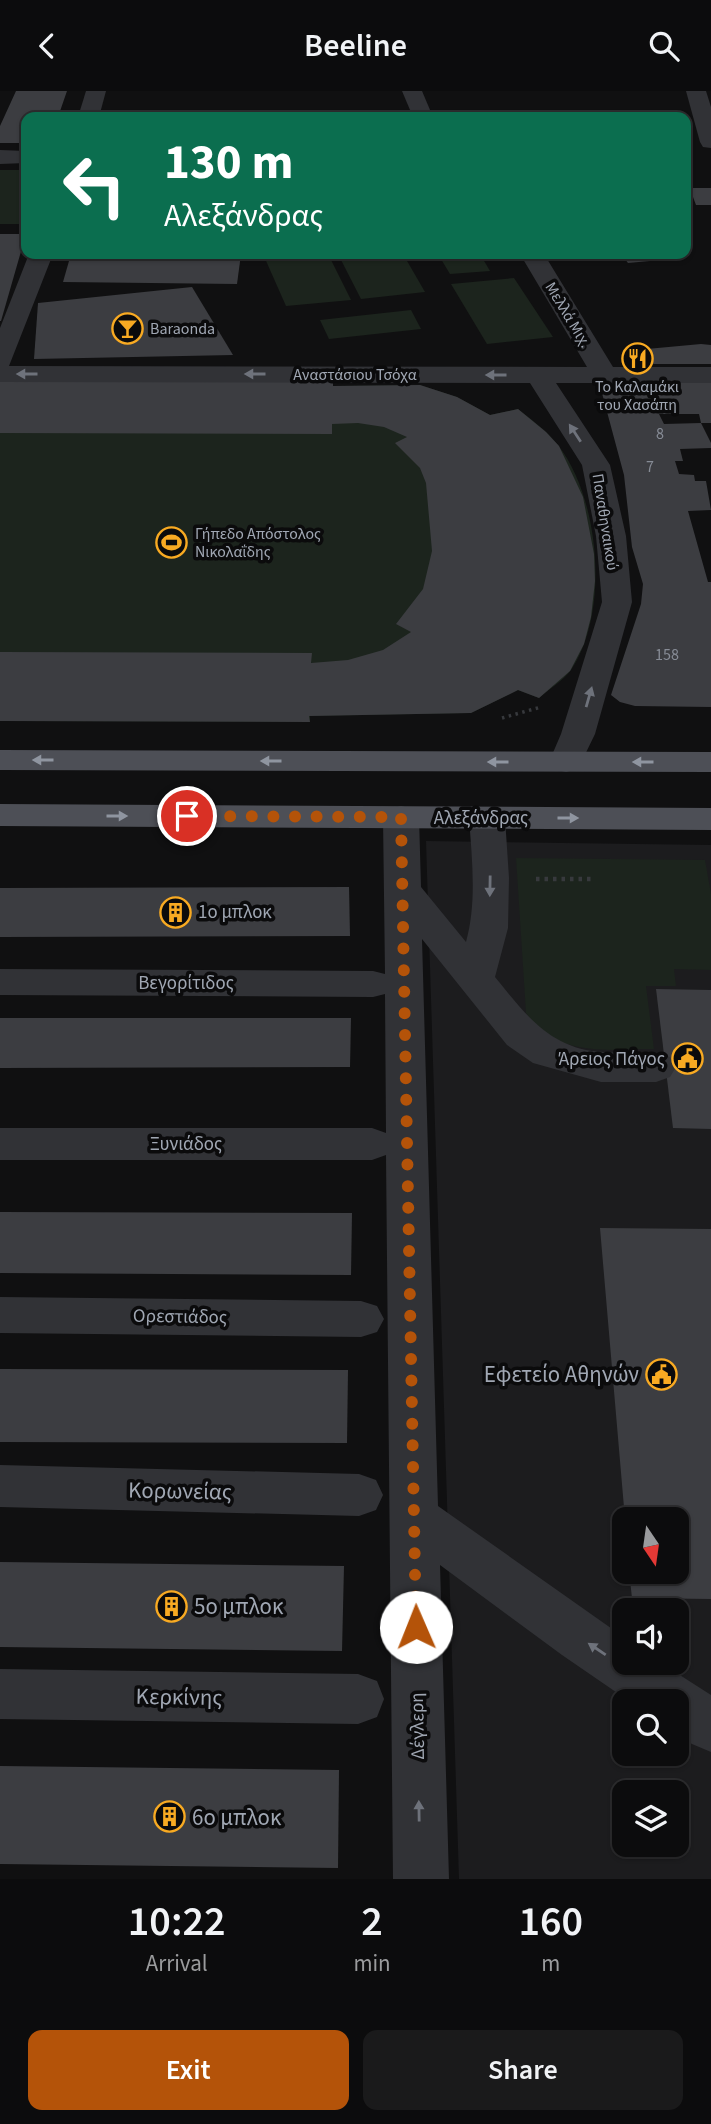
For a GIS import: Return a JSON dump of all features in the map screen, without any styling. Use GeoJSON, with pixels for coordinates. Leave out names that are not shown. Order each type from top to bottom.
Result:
{"type":"FeatureCollection","features":[{"type":"Feature","properties":{"kind":"main road"},"geometry":{"type":"LineString","coordinates":[[0,760],[711,762]]}},
{"type":"Feature","properties":{"kind":"main road","name":"Αλεξάνδρας"},"geometry":{"type":"LineString","coordinates":[[0,815],[711,819]]}},
{"type":"Feature","properties":{"kind":"street"},"geometry":{"type":"LineString","coordinates":[[90,112],[96,91]]}},
{"type":"Feature","properties":{"kind":"street"},"geometry":{"type":"LineString","coordinates":[[412,91],[421,112]]}},
{"type":"Feature","properties":{"kind":"street"},"geometry":{"type":"LineString","coordinates":[[696,91],[711,142]]}},
{"type":"Feature","properties":{"kind":"street"},"geometry":{"type":"LineString","coordinates":[[0,157],[21,157]]}},
{"type":"Feature","properties":{"kind":"street"},"geometry":{"type":"LineString","coordinates":[[0,361],[39,259]]}},
{"type":"Feature","properties":{"kind":"street","name":"Μελλά Μιχ."},"geometry":{"type":"LineString","coordinates":[[535,259],[605,375]]}},
{"type":"Feature","properties":{"kind":"street","name":"Αναστάσιου Τσόχα"},"geometry":{"type":"LineString","coordinates":[[0,374],[711,375]]}},
{"type":"Feature","properties":{"kind":"street","name":"Παναθηναικού"},"geometry":{"type":"LineString","coordinates":[[538,375],[596,465],[611,536],[617,602],[578,734],[566,762]]}},
{"type":"Feature","properties":{"kind":"street","name":"Δέγλερη"},"geometry":{"type":"LineString","coordinates":[[401,817],[421,1879]]}},
{"type":"Feature","properties":{"kind":"street"},"geometry":{"type":"LineString","coordinates":[[476,977],[489,928],[491,878],[487,818]]}},
{"type":"Feature","properties":{"kind":"street"},"geometry":{"type":"LineString","coordinates":[[402,889],[521,1034],[547,1053],[601,1067],[656,1067]]}},
{"type":"Feature","properties":{"kind":"street","name":"Βεγορίτιδος"},"geometry":{"type":"LineString","coordinates":[[0,982],[373,984]]}},
{"type":"Feature","properties":{"kind":"street","name":"Ξυνιάδος"},"geometry":{"type":"LineString","coordinates":[[0,1144],[372,1144]]}},
{"type":"Feature","properties":{"kind":"street","name":"Ορεστιάδος"},"geometry":{"type":"LineString","coordinates":[[0,1315],[361,1319]]}},
{"type":"Feature","properties":{"kind":"street","name":"Κορωνείας"},"geometry":{"type":"LineString","coordinates":[[0,1486],[359,1495]]}},
{"type":"Feature","properties":{"kind":"street"},"geometry":{"type":"LineString","coordinates":[[413,1515],[580,1638],[656,1689]]}},
{"type":"Feature","properties":{"kind":"street","name":"Κερκίνης"},"geometry":{"type":"LineString","coordinates":[[0,1694],[358,1699]]}},
{"type":"Feature","properties":{"kind":"street"},"geometry":{"type":"LineString","coordinates":[[689,1711],[711,1726]]}},
{"type":"Feature","properties":{"kind":"shaded area"},"geometry":{"type":"Polygon","coordinates":[[[0,170],[21,170],[21,224],[0,224],[0,170]]]}},
{"type":"Feature","properties":{"kind":"shaded area"},"geometry":{"type":"Polygon","coordinates":[[[265,259],[330,259],[351,300],[286,306],[265,259]]]}},
{"type":"Feature","properties":{"kind":"shaded area"},"geometry":{"type":"Polygon","coordinates":[[[341,259],[406,259],[425,292],[361,299],[341,259]]]}},
{"type":"Feature","properties":{"kind":"shaded area"},"geometry":{"type":"Polygon","coordinates":[[[441,259],[483,259],[490,271],[450,274],[441,259]]]}},
{"type":"Feature","properties":{"kind":"shaded area"},"geometry":{"type":"Polygon","coordinates":[[[514,278],[553,337],[487,344],[451,284],[514,278]]]}},
{"type":"Feature","properties":{"kind":"shaded area"},"geometry":{"type":"Polygon","coordinates":[[[411,310],[421,329],[329,339],[320,320],[411,310]]]}},
{"type":"Feature","properties":{"kind":"shaded area"},"geometry":{"type":"Polygon","coordinates":[[[0,380],[333,381],[333,386],[420,385],[457,397],[490,415],[518,409],[558,445],[572,468],[583,495],[595,556],[595,588],[591,618],[583,646],[568,674],[539,698],[518,690],[471,713],[310,716],[310,722],[0,721],[0,380]]]}},
{"type":"Feature","properties":{"kind":"shaded area"},"geometry":{"type":"Polygon","coordinates":[[[426,841],[711,845],[711,1879],[459,1879],[426,841]]]}},
{"type":"Feature","properties":{"kind":"shaded area"},"geometry":{"type":"Polygon","coordinates":[[[516,858],[705,860],[711,894],[711,970],[674,969],[676,986],[646,986],[654,1049],[601,1049],[568,1044],[553,1038],[526,1013],[516,858]]]}},
{"type":"Feature","properties":{"kind":"building"},"geometry":{"type":"Polygon","coordinates":[[[16,91],[67,91],[60,112],[21,112],[21,143],[0,143],[0,126],[16,91]]]}},
{"type":"Feature","properties":{"kind":"building"},"geometry":{"type":"Polygon","coordinates":[[[691,188],[711,188],[711,205],[696,205],[691,188]]]}},
{"type":"Feature","properties":{"kind":"building"},"geometry":{"type":"Polygon","coordinates":[[[0,234],[21,234],[21,251],[0,321],[0,234]]]}},
{"type":"Feature","properties":{"kind":"building"},"geometry":{"type":"Polygon","coordinates":[[[70,259],[240,259],[237,284],[63,282],[70,259]]]}},
{"type":"Feature","properties":{"kind":"building"},"geometry":{"type":"Polygon","coordinates":[[[625,259],[650,261],[628,263],[625,259]]]}},
{"type":"Feature","properties":{"kind":"building","name":"Baraonda"},"geometry":{"type":"Polygon","coordinates":[[[192,287],[233,355],[34,359],[38,303],[192,287]]]}},
{"type":"Feature","properties":{"kind":"building"},"geometry":{"type":"Polygon","coordinates":[[[711,345],[711,364],[630,364],[625,351],[711,345]]]}},
{"type":"Feature","properties":{"kind":"building"},"geometry":{"type":"Polygon","coordinates":[[[0,380],[333,381],[333,386],[420,385],[457,397],[490,415],[518,409],[559,446],[583,497],[594,554],[595,581],[591,617],[584,644],[570,671],[539,698],[518,690],[471,713],[309,716],[310,722],[0,721],[0,652],[312,653],[311,663],[348,660],[383,650],[411,632],[396,624],[423,589],[432,551],[426,483],[420,468],[395,443],[407,437],[384,427],[358,423],[332,424],[332,434],[0,433],[0,380]]]}},
{"type":"Feature","properties":{"kind":"building"},"geometry":{"type":"Polygon","coordinates":[[[599,382],[711,383],[711,423],[701,423],[711,448],[680,449],[683,461],[675,461],[679,474],[694,475],[695,481],[706,481],[711,510],[688,511],[708,582],[711,582],[711,707],[635,706],[620,702],[611,695],[641,604],[643,584],[632,547],[624,475],[599,382]],[[659,414],[664,424],[701,423],[699,414],[659,414]]]}},
{"type":"Feature","properties":{"kind":"building","name":"1ο μπλοκ"},"geometry":{"type":"Polygon","coordinates":[[[349,887],[350,936],[0,937],[0,888],[349,887]]]}},
{"type":"Feature","properties":{"kind":"building","name":"Άρειος Πάγος"},"geometry":{"type":"Polygon","coordinates":[[[656,989],[711,990],[711,1129],[673,1128],[656,989]]]}},
{"type":"Feature","properties":{"kind":"building"},"geometry":{"type":"Polygon","coordinates":[[[0,1018],[351,1018],[350,1067],[0,1068],[0,1018]]]}},
{"type":"Feature","properties":{"kind":"building"},"geometry":{"type":"Polygon","coordinates":[[[0,1212],[352,1213],[351,1275],[0,1273],[0,1212]]]}},
{"type":"Feature","properties":{"kind":"building","name":"Εφετείο Αθηνών"},"geometry":{"type":"Polygon","coordinates":[[[600,1228],[711,1229],[711,1599],[632,1598],[630,1584],[690,1584],[690,1507],[624,1507],[600,1228]]]}},
{"type":"Feature","properties":{"kind":"building"},"geometry":{"type":"Polygon","coordinates":[[[0,1369],[348,1370],[347,1443],[0,1442],[0,1369]]]}},
{"type":"Feature","properties":{"kind":"building","name":"5ο μπλοκ"},"geometry":{"type":"Polygon","coordinates":[[[0,1562],[344,1566],[342,1651],[0,1647],[0,1562]]]}},
{"type":"Feature","properties":{"kind":"building","name":"6ο μπλοκ"},"geometry":{"type":"Polygon","coordinates":[[[0,1766],[339,1770],[338,1868],[0,1864],[0,1766]]]}},
{"type":"Feature","properties":{"kind":"place","name":"Baraonda"},"geometry":{"type":"Point","coordinates":[127,329]}},
{"type":"Feature","properties":{"kind":"place","name":"Το Καλαμάκι του Χασάπη"},"geometry":{"type":"Point","coordinates":[637,358]}},
{"type":"Feature","properties":{"kind":"place","name":"Γήπεδο Απόστολος Νικολαΐδης"},"geometry":{"type":"Point","coordinates":[172,543]}},
{"type":"Feature","properties":{"kind":"place","name":"1ο μπλοκ"},"geometry":{"type":"Point","coordinates":[175,912]}},
{"type":"Feature","properties":{"kind":"place","name":"Άρειος Πάγος"},"geometry":{"type":"Point","coordinates":[688,1059]}},
{"type":"Feature","properties":{"kind":"place","name":"Εφετείο Αθηνών"},"geometry":{"type":"Point","coordinates":[662,1374]}},
{"type":"Feature","properties":{"kind":"place","name":"5ο μπλοκ"},"geometry":{"type":"Point","coordinates":[171,1606]}},
{"type":"Feature","properties":{"kind":"place","name":"6ο μπλοκ"},"geometry":{"type":"Point","coordinates":[169,1817]}},
{"type":"Feature","properties":{"kind":"route"},"geometry":{"type":"LineString","coordinates":[[187,816],[401,817],[416,1627]]}}]}
